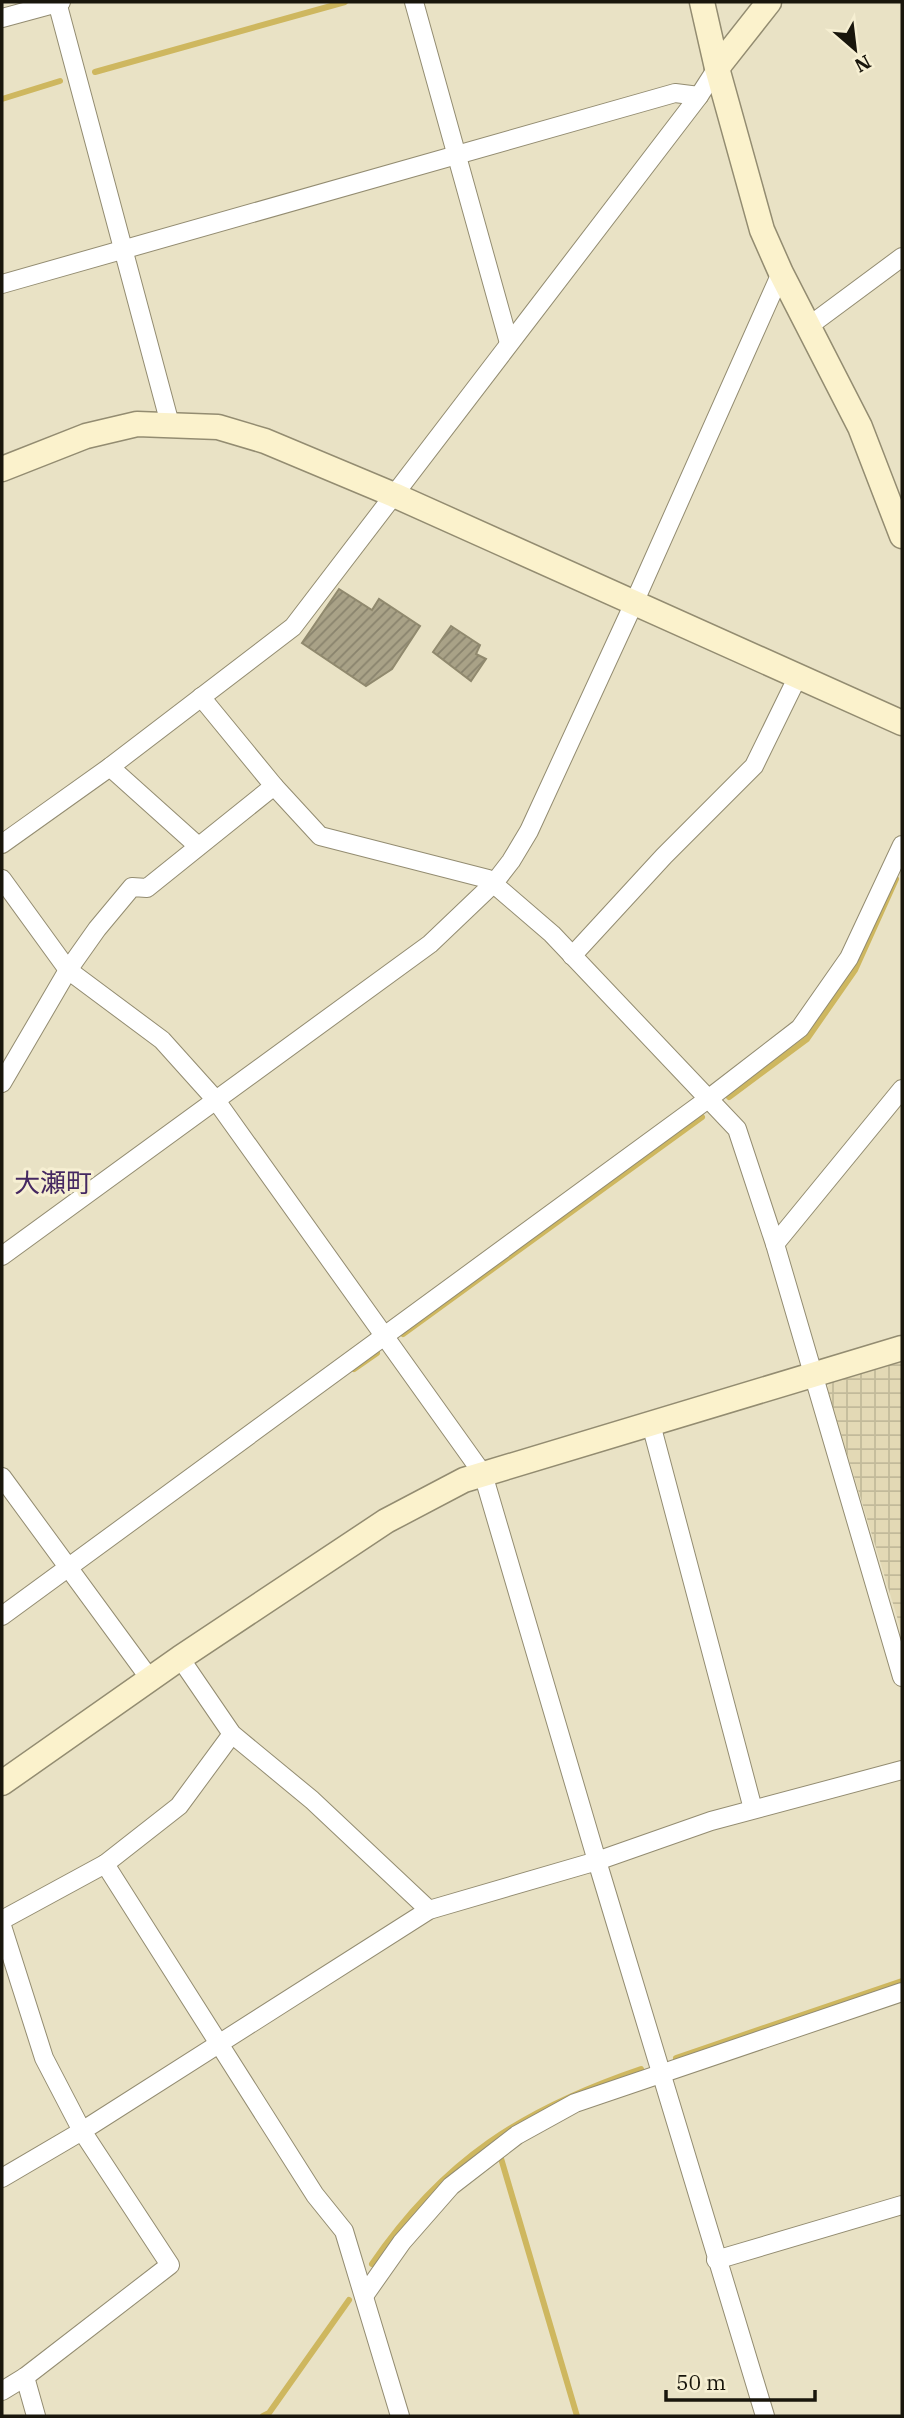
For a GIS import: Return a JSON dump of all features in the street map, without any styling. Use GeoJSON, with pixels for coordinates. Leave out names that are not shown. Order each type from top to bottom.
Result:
{"type":"FeatureCollection","features":[{"type":"Feature","properties":{"kind":"street"},"geometry":{"type":"LineString","coordinates":[[2,18],[59,2],[170,424]]}},
{"type":"Feature","properties":{"kind":"street"},"geometry":{"type":"LineString","coordinates":[[414,2],[509,343]]}},
{"type":"Feature","properties":{"kind":"street"},"geometry":{"type":"LineString","coordinates":[[702,2],[717,68],[762,230],[781,273],[860,427],[902,536]]}},
{"type":"Feature","properties":{"kind":"street"},"geometry":{"type":"LineString","coordinates":[[2,844],[293,627],[769,2]]}},
{"type":"Feature","properties":{"kind":"street"},"geometry":{"type":"LineString","coordinates":[[2,284],[675,93],[699,96]]}},
{"type":"Feature","properties":{"kind":"street"},"geometry":{"type":"LineString","coordinates":[[808,326],[902,257]]}},
{"type":"Feature","properties":{"kind":"street"},"geometry":{"type":"LineString","coordinates":[[2,1256],[430,944],[494,883],[511,862],[529,831],[634,603],[781,273]]}},
{"type":"Feature","properties":{"kind":"street"},"geometry":{"type":"LineString","coordinates":[[2,469],[86,436],[137,424],[218,427],[265,441],[394,495],[902,723]]}},
{"type":"Feature","properties":{"kind":"street"},"geometry":{"type":"LineString","coordinates":[[572,956],[664,856],[754,766],[798,676]]}},
{"type":"Feature","properties":{"kind":"street"},"geometry":{"type":"LineString","coordinates":[[201,697],[274,786],[320,836],[488,879],[494,883],[552,934],[737,1129],[775,1244],[902,1677]]}},
{"type":"Feature","properties":{"kind":"street"},"geometry":{"type":"LineString","coordinates":[[110,766],[198,846]]}},
{"type":"Feature","properties":{"kind":"street"},"geometry":{"type":"LineString","coordinates":[[2,1083],[68,970],[132,887],[147,888],[274,786]]}},
{"type":"Feature","properties":{"kind":"street"},"geometry":{"type":"LineString","coordinates":[[2,1616],[708,1099],[800,1028],[849,958],[902,845]]}},
{"type":"Feature","properties":{"kind":"street"},"geometry":{"type":"LineString","coordinates":[[2,879],[68,970],[162,1040],[215,1099],[483,1474],[716,2260],[765,2416]]}},
{"type":"Feature","properties":{"kind":"street"},"geometry":{"type":"LineString","coordinates":[[775,1244],[902,1089]]}},
{"type":"Feature","properties":{"kind":"street"},"geometry":{"type":"LineString","coordinates":[[2,1783],[180,1658],[386,1521],[464,1480],[902,1348]]}},
{"type":"Feature","properties":{"kind":"street"},"geometry":{"type":"LineString","coordinates":[[651,1424],[753,1809]]}},
{"type":"Feature","properties":{"kind":"street"},"geometry":{"type":"LineString","coordinates":[[2,1477],[150,1679]]}},
{"type":"Feature","properties":{"kind":"street"},"geometry":{"type":"LineString","coordinates":[[180,1658],[232,1734],[312,1800],[429,1910]]}},
{"type":"Feature","properties":{"kind":"street"},"geometry":{"type":"LineString","coordinates":[[2,1920],[105,1864],[178,1806],[232,1734]]}},
{"type":"Feature","properties":{"kind":"street"},"geometry":{"type":"LineString","coordinates":[[3,2174],[82,2132],[429,1910],[597,1861],[711,1821],[902,1770]]}},
{"type":"Feature","properties":{"kind":"street"},"geometry":{"type":"LineString","coordinates":[[105,1864],[315,2195],[344,2231],[400,2416]]}},
{"type":"Feature","properties":{"kind":"street"},"geometry":{"type":"LineString","coordinates":[[2,1926],[44,2058],[82,2132],[170,2265],[25,2377],[2,2391]]}},
{"type":"Feature","properties":{"kind":"street"},"geometry":{"type":"LineString","coordinates":[[364,2296],[402,2242],[451,2186],[517,2135],[575,2103],[902,1992]]}},
{"type":"Feature","properties":{"kind":"street"},"geometry":{"type":"LineString","coordinates":[[716,2260],[902,2205]]}},
{"type":"Feature","properties":{"kind":"street"},"geometry":{"type":"LineString","coordinates":[[25,2377],[36,2416]]}},
{"type":"Feature","properties":{"kind":"shaded area"},"geometry":{"type":"Polygon","coordinates":[[[902,1360],[902,1633],[827,1388],[831,1381],[902,1360]]]}},
{"type":"Feature","properties":{"kind":"building"},"geometry":{"type":"Polygon","coordinates":[[[339,589],[372,610],[379,599],[420,626],[392,669],[366,686],[302,643],[339,589]]]}},
{"type":"Feature","properties":{"kind":"building"},"geometry":{"type":"Polygon","coordinates":[[[451,626],[480,645],[476,654],[486,659],[471,681],[433,652],[451,626]]]}},
{"type":"Feature","properties":{"kind":"waterway"},"geometry":{"type":"LineString","coordinates":[[95,72],[345,2]]}},
{"type":"Feature","properties":{"kind":"waterway"},"geometry":{"type":"LineString","coordinates":[[2,99],[60,81]]}},
{"type":"Feature","properties":{"kind":"waterway"},"geometry":{"type":"LineString","coordinates":[[729,1097],[807,1039],[855,970],[896,879]]}},
{"type":"Feature","properties":{"kind":"waterway"},"geometry":{"type":"LineString","coordinates":[[403,1334],[702,1117]]}},
{"type":"Feature","properties":{"kind":"waterway"},"geometry":{"type":"LineString","coordinates":[[354,1369],[377,1353]]}},
{"type":"Feature","properties":{"kind":"waterway"},"geometry":{"type":"LineString","coordinates":[[676,2058],[902,1981]]}},
{"type":"Feature","properties":{"kind":"waterway"},"geometry":{"type":"LineString","coordinates":[[372,2264],[427,2195],[489,2142],[559,2102],[641,2069]]}},
{"type":"Feature","properties":{"kind":"waterway"},"geometry":{"type":"LineString","coordinates":[[500,2155],[577,2416]]}},
{"type":"Feature","properties":{"kind":"waterway"},"geometry":{"type":"LineString","coordinates":[[263,2416],[269,2413],[349,2300]]}},
{"type":"Feature","properties":{"kind":"district","name":"大瀬町"},"geometry":{"type":"Point","coordinates":[53,1183]}}]}
